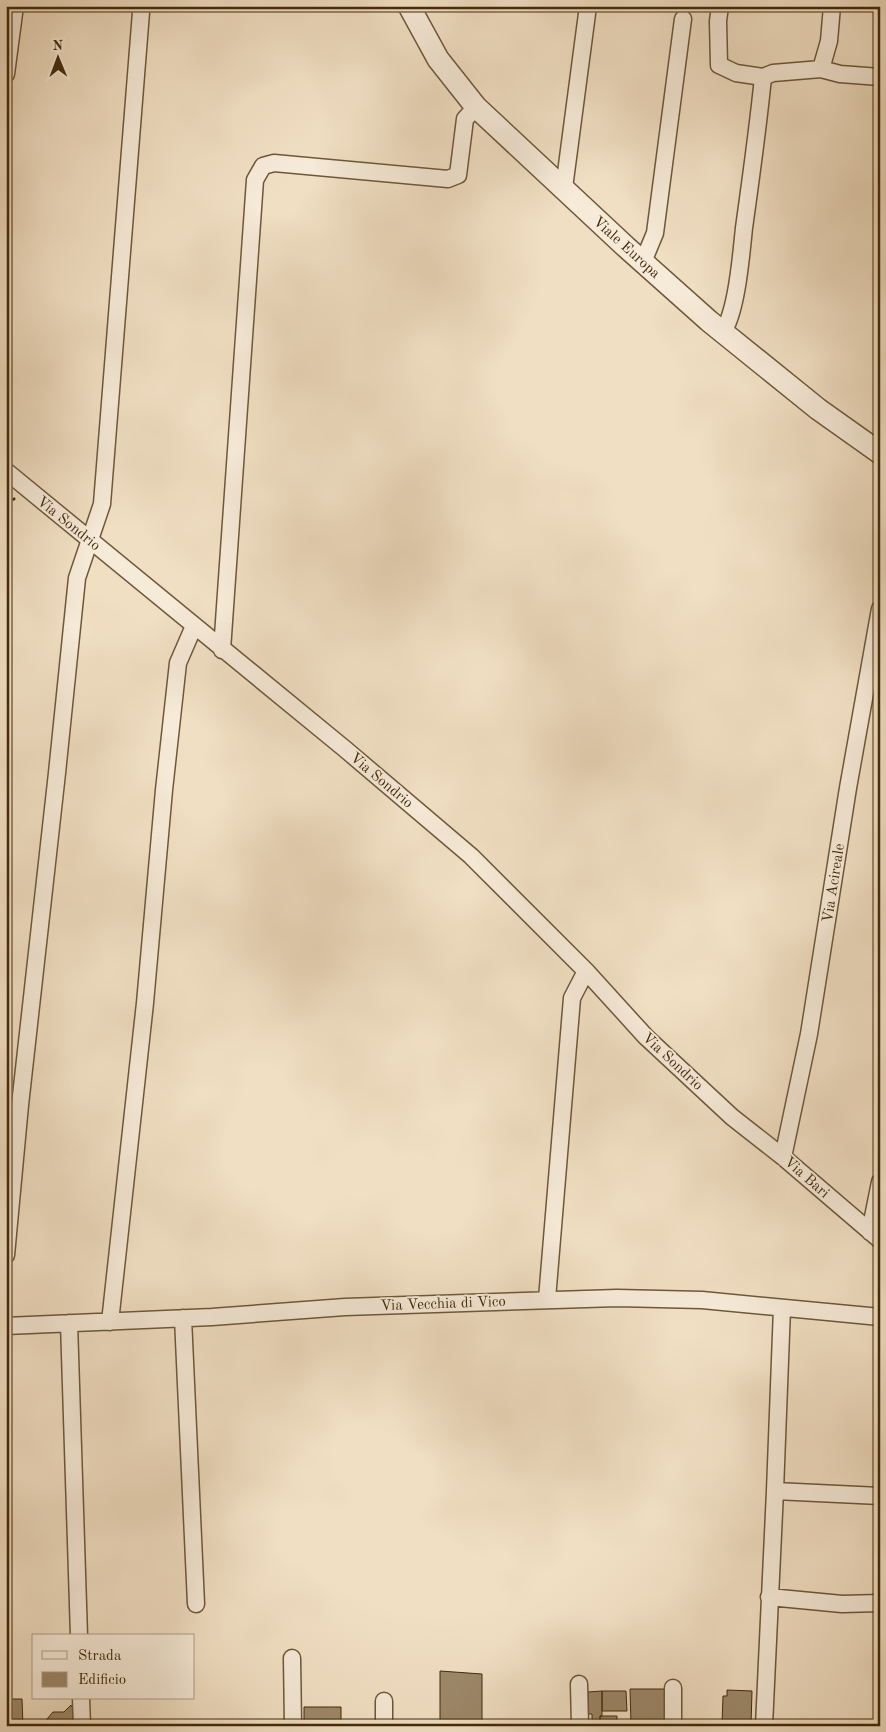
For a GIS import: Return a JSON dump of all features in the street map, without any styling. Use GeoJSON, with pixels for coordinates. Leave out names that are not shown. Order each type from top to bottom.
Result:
{"type":"FeatureCollection","features":[{"type":"Feature","properties":{"kind":"street"},"geometry":{"type":"LineString","coordinates":[[6,74],[15,6]]}},
{"type":"Feature","properties":{"kind":"street","name":"Viale Europa"},"geometry":{"type":"LineString","coordinates":[[410,6],[438,59],[476,107],[643,262],[723,332],[818,409],[880,452]]}},
{"type":"Feature","properties":{"kind":"street"},"geometry":{"type":"LineString","coordinates":[[564,188],[588,6]]}},
{"type":"Feature","properties":{"kind":"street"},"geometry":{"type":"LineString","coordinates":[[720,6],[718,21],[719,65],[736,73],[763,77],[773,73],[821,69],[840,74],[880,77]]}},
{"type":"Feature","properties":{"kind":"street"},"geometry":{"type":"LineString","coordinates":[[821,69],[828,41],[832,6]]}},
{"type":"Feature","properties":{"kind":"street"},"geometry":{"type":"LineString","coordinates":[[6,1255],[20,1105],[58,773],[76,578],[102,504],[141,12]]}},
{"type":"Feature","properties":{"kind":"street"},"geometry":{"type":"LineString","coordinates":[[643,262],[656,233],[683,19]]}},
{"type":"Feature","properties":{"kind":"street"},"geometry":{"type":"LineString","coordinates":[[723,332],[728,324],[731,313],[741,254],[763,77]]}},
{"type":"Feature","properties":{"kind":"street"},"geometry":{"type":"LineString","coordinates":[[222,650],[255,180],[263,166],[274,163],[448,179],[458,175],[464,119],[476,107]]}},
{"type":"Feature","properties":{"kind":"street","name":"Via Sondrio"},"geometry":{"type":"LineString","coordinates":[[6,471],[345,749],[471,856],[586,971],[646,1037],[732,1117]]}},
{"type":"Feature","properties":{"kind":"street","name":"Via Acireale"},"geometry":{"type":"LineString","coordinates":[[783,1157],[809,1034],[848,788],[880,608]]}},
{"type":"Feature","properties":{"kind":"street"},"geometry":{"type":"LineString","coordinates":[[110,1322],[145,1004],[164,790],[178,663],[194,626]]}},
{"type":"Feature","properties":{"kind":"street"},"geometry":{"type":"LineString","coordinates":[[547,1299],[572,998],[586,971]]}},
{"type":"Feature","properties":{"kind":"street","name":"Via Bari"},"geometry":{"type":"LineString","coordinates":[[732,1117],[783,1157],[875,1236]]}},
{"type":"Feature","properties":{"kind":"street"},"geometry":{"type":"LineString","coordinates":[[875,1236],[880,1182]]}},
{"type":"Feature","properties":{"kind":"street","name":"Via Vecchia di Vico"},"geometry":{"type":"LineString","coordinates":[[6,1326],[183,1318],[345,1307],[547,1299],[702,1300],[880,1317]]}},
{"type":"Feature","properties":{"kind":"street"},"geometry":{"type":"LineString","coordinates":[[764,1726],[782,1308]]}},
{"type":"Feature","properties":{"kind":"street"},"geometry":{"type":"LineString","coordinates":[[183,1318],[196,1604]]}},
{"type":"Feature","properties":{"kind":"street"},"geometry":{"type":"LineString","coordinates":[[69,1323],[79,1634]]}},
{"type":"Feature","properties":{"kind":"street"},"geometry":{"type":"LineString","coordinates":[[775,1491],[880,1496]]}},
{"type":"Feature","properties":{"kind":"street"},"geometry":{"type":"LineString","coordinates":[[770,1597],[842,1604],[880,1603]]}},
{"type":"Feature","properties":{"kind":"street"},"geometry":{"type":"LineString","coordinates":[[292,1658],[293,1726]]}},
{"type":"Feature","properties":{"kind":"street"},"geometry":{"type":"LineString","coordinates":[[579,1684],[580,1726]]}},
{"type":"Feature","properties":{"kind":"street"},"geometry":{"type":"LineString","coordinates":[[673,1688],[673,1726]]}},
{"type":"Feature","properties":{"kind":"street"},"geometry":{"type":"LineString","coordinates":[[81,1700],[82,1726]]}},
{"type":"Feature","properties":{"kind":"street"},"geometry":{"type":"LineString","coordinates":[[384,1701],[384,1726]]}},
{"type":"Feature","properties":{"kind":"path"},"geometry":{"type":"LineString","coordinates":[[6,531],[9,504],[25,488]]}},
{"type":"Feature","properties":{"kind":"building"},"geometry":{"type":"Polygon","coordinates":[[[440,1671],[482,1674],[482,1726],[440,1726],[440,1671]]]}},
{"type":"Feature","properties":{"kind":"building"},"geometry":{"type":"Polygon","coordinates":[[[630,1689],[666,1689],[667,1725],[631,1725],[630,1689]]]}},
{"type":"Feature","properties":{"kind":"building"},"geometry":{"type":"Polygon","coordinates":[[[727,1690],[752,1691],[751,1725],[722,1724],[723,1696],[727,1696],[727,1690]]]}},
{"type":"Feature","properties":{"kind":"building"},"geometry":{"type":"Polygon","coordinates":[[[602,1691],[626,1691],[627,1711],[602,1711],[602,1691]]]}},
{"type":"Feature","properties":{"kind":"building"},"geometry":{"type":"Polygon","coordinates":[[[602,1691],[602,1716],[600,1716],[600,1721],[592,1721],[592,1714],[588,1714],[588,1692],[602,1691]]]}},
{"type":"Feature","properties":{"kind":"building"},"geometry":{"type":"Polygon","coordinates":[[[6,1699],[22,1699],[23,1726],[6,1726],[6,1699]]]}},
{"type":"Feature","properties":{"kind":"building"},"geometry":{"type":"Polygon","coordinates":[[[71,1705],[76,1714],[73,1721],[75,1726],[41,1726],[53,1712],[64,1712],[71,1705]]]}},
{"type":"Feature","properties":{"kind":"building"},"geometry":{"type":"Polygon","coordinates":[[[304,1707],[341,1707],[341,1726],[304,1726],[304,1707]]]}},
{"type":"Feature","properties":{"kind":"building"},"geometry":{"type":"Polygon","coordinates":[[[600,1716],[617,1716],[617,1726],[592,1726],[592,1721],[600,1721],[600,1716]]]}}]}
